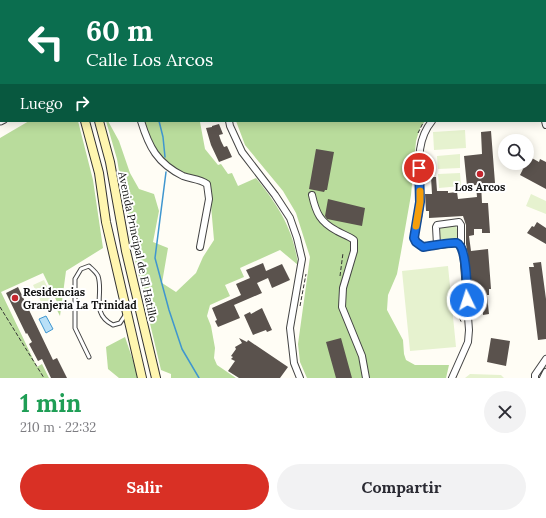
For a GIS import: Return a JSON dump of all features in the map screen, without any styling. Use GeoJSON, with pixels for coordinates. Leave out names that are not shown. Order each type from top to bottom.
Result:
{"type":"FeatureCollection","features":[{"type":"Feature","properties":{"kind":"main road","name":"Avenida Principal de El Hatillo"},"geometry":{"type":"LineString","coordinates":[[85,122],[99,173],[106,222],[142,378]]}},
{"type":"Feature","properties":{"kind":"main road","name":"Avenida Principal de El Hatillo"},"geometry":{"type":"LineString","coordinates":[[99,122],[110,162],[126,251],[156,378]]}},
{"type":"Feature","properties":{"kind":"street"},"geometry":{"type":"LineString","coordinates":[[141,122],[147,140],[155,155],[184,176],[202,181],[206,184],[209,199],[200,247]]}},
{"type":"Feature","properties":{"kind":"street"},"geometry":{"type":"LineString","coordinates":[[229,122],[242,152],[275,195],[290,218],[297,238],[302,258],[290,328],[294,363],[300,378]]}},
{"type":"Feature","properties":{"kind":"street"},"geometry":{"type":"LineString","coordinates":[[431,122],[424,132],[421,141],[419,160],[420,202],[414,238],[416,242],[423,247],[456,243],[461,246]]}},
{"type":"Feature","properties":{"kind":"street"},"geometry":{"type":"LineString","coordinates":[[312,195],[320,218],[328,226],[354,240],[354,251],[343,288],[342,307],[362,356],[366,378]]}},
{"type":"Feature","properties":{"kind":"street"},"geometry":{"type":"LineString","coordinates":[[437,245],[437,225],[459,222],[461,225],[461,246],[464,254],[469,330],[468,342],[452,378]]}},
{"type":"Feature","properties":{"kind":"street"},"geometry":{"type":"LineString","coordinates":[[535,378],[535,375],[546,358]]}},
{"type":"Feature","properties":{"kind":"street"},"geometry":{"type":"LineString","coordinates":[[543,378],[546,372]]}},
{"type":"Feature","properties":{"kind":"lane"},"geometry":{"type":"LineString","coordinates":[[89,357],[75,328],[75,279],[80,269],[89,266],[95,271],[98,277],[100,310],[106,321],[114,325],[120,323],[127,313]]}},
{"type":"Feature","properties":{"kind":"path"},"geometry":{"type":"LineString","coordinates":[[300,307],[306,271]]}},
{"type":"Feature","properties":{"kind":"path"},"geometry":{"type":"LineString","coordinates":[[461,284],[457,294],[459,318],[464,324]]}},
{"type":"Feature","properties":{"kind":"path"},"geometry":{"type":"LineString","coordinates":[[0,307],[44,378]]}},
{"type":"Feature","properties":{"kind":"green space"},"geometry":{"type":"Polygon","coordinates":[[[27,122],[78,122],[93,180],[103,248],[66,271],[60,316],[56,308],[59,306],[43,273],[1,292],[37,367],[42,364],[49,378],[0,378],[0,138],[27,122]]]}},
{"type":"Feature","properties":{"kind":"green space"},"geometry":{"type":"Polygon","coordinates":[[[106,122],[109,122],[119,141],[130,173],[139,189],[154,194],[159,211],[153,242],[168,248],[162,283],[176,292],[196,273],[203,257],[214,240],[209,183],[203,179],[184,173],[162,158],[149,138],[143,122],[200,122],[205,149],[218,165],[221,164],[228,174],[232,173],[238,186],[256,178],[284,218],[293,240],[298,265],[280,250],[240,268],[244,277],[225,285],[230,296],[210,305],[207,316],[211,326],[215,348],[214,358],[217,365],[236,378],[171,378],[171,374],[161,370],[130,239],[117,159],[106,122]]]}},
{"type":"Feature","properties":{"kind":"green space"},"geometry":{"type":"Polygon","coordinates":[[[236,122],[424,122],[420,128],[416,141],[411,195],[397,274],[388,295],[387,310],[403,340],[406,360],[415,365],[449,365],[446,378],[307,378],[300,362],[298,344],[310,257],[296,213],[283,191],[245,145],[236,122]]]}},
{"type":"Feature","properties":{"kind":"green space"},"geometry":{"type":"Polygon","coordinates":[[[465,130],[466,148],[434,150],[433,132],[465,130]]]}},
{"type":"Feature","properties":{"kind":"green space"},"geometry":{"type":"Polygon","coordinates":[[[460,154],[460,168],[438,169],[437,156],[460,154]]]}},
{"type":"Feature","properties":{"kind":"green space"},"geometry":{"type":"Polygon","coordinates":[[[460,173],[461,186],[439,188],[438,174],[460,173]]]}},
{"type":"Feature","properties":{"kind":"green space"},"geometry":{"type":"Polygon","coordinates":[[[531,194],[546,201],[546,214],[526,206],[531,194]]]}},
{"type":"Feature","properties":{"kind":"green space"},"geometry":{"type":"Polygon","coordinates":[[[456,225],[459,239],[440,239],[438,236],[438,229],[441,226],[456,225]]]}},
{"type":"Feature","properties":{"kind":"green space"},"geometry":{"type":"Polygon","coordinates":[[[448,266],[456,347],[410,351],[402,271],[448,266]]]}},
{"type":"Feature","properties":{"kind":"green space"},"geometry":{"type":"Polygon","coordinates":[[[44,280],[53,299],[42,304],[33,285],[44,280]]]}},
{"type":"Feature","properties":{"kind":"green space"},"geometry":{"type":"Polygon","coordinates":[[[125,337],[139,378],[119,378],[108,369],[106,347],[125,337]]]}},
{"type":"Feature","properties":{"kind":"green space"},"geometry":{"type":"Polygon","coordinates":[[[470,374],[501,375],[504,378],[465,378],[470,374]]]}},
{"type":"Feature","properties":{"kind":"water"},"geometry":{"type":"Polygon","coordinates":[[[46,316],[53,329],[46,333],[39,319],[46,316]]]}},
{"type":"Feature","properties":{"kind":"building"},"geometry":{"type":"Polygon","coordinates":[[[219,124],[223,134],[219,135],[221,141],[224,147],[227,146],[232,157],[219,162],[211,145],[206,128],[219,124]]]}},
{"type":"Feature","properties":{"kind":"building"},"geometry":{"type":"Polygon","coordinates":[[[491,131],[495,183],[481,184],[482,203],[488,203],[490,233],[482,233],[482,229],[474,229],[474,235],[469,236],[471,251],[488,249],[491,289],[489,289],[489,295],[487,295],[489,314],[483,315],[481,290],[471,291],[466,244],[466,225],[463,216],[429,218],[429,211],[426,211],[425,194],[432,194],[431,177],[436,177],[437,191],[448,191],[448,193],[457,192],[458,199],[477,197],[476,185],[467,186],[464,156],[482,154],[481,132],[491,131]]]}},
{"type":"Feature","properties":{"kind":"building"},"geometry":{"type":"Polygon","coordinates":[[[316,149],[334,152],[327,190],[324,192],[309,189],[316,149]]]}},
{"type":"Feature","properties":{"kind":"building"},"geometry":{"type":"Polygon","coordinates":[[[534,159],[539,162],[540,159],[546,162],[546,189],[520,175],[522,170],[534,170],[534,159]]]}},
{"type":"Feature","properties":{"kind":"building"},"geometry":{"type":"Polygon","coordinates":[[[328,199],[365,208],[362,226],[327,219],[325,216],[328,199]]]}},
{"type":"Feature","properties":{"kind":"building"},"geometry":{"type":"Polygon","coordinates":[[[537,222],[546,228],[546,244],[527,233],[537,222]]]}},
{"type":"Feature","properties":{"kind":"building"},"geometry":{"type":"Polygon","coordinates":[[[541,262],[546,299],[546,339],[538,340],[529,267],[534,267],[533,263],[541,262]]]}},
{"type":"Feature","properties":{"kind":"building"},"geometry":{"type":"Polygon","coordinates":[[[263,263],[266,271],[282,264],[290,280],[272,288],[268,278],[257,283],[262,293],[234,305],[240,318],[218,327],[212,308],[241,295],[236,284],[250,278],[246,270],[263,263]]]}},
{"type":"Feature","properties":{"kind":"building"},"geometry":{"type":"Polygon","coordinates":[[[18,287],[53,360],[57,358],[67,378],[51,378],[42,359],[38,361],[29,344],[32,342],[27,333],[26,334],[6,293],[18,287]]]}},
{"type":"Feature","properties":{"kind":"building"},"geometry":{"type":"Polygon","coordinates":[[[262,308],[272,330],[267,332],[266,330],[253,335],[244,315],[250,312],[251,314],[262,308]]]}},
{"type":"Feature","properties":{"kind":"building"},"geometry":{"type":"Polygon","coordinates":[[[239,338],[247,342],[248,340],[288,367],[280,378],[239,378],[228,371],[235,361],[231,359],[233,357],[231,356],[236,349],[235,347],[242,343],[239,338]]]}},
{"type":"Feature","properties":{"kind":"building"},"geometry":{"type":"Polygon","coordinates":[[[341,338],[352,378],[336,378],[326,342],[341,338]]]}},
{"type":"Feature","properties":{"kind":"building"},"geometry":{"type":"Polygon","coordinates":[[[491,338],[510,341],[506,366],[487,362],[491,338]]]}},
{"type":"Feature","properties":{"kind":"waterway"},"geometry":{"type":"LineString","coordinates":[[159,122],[163,137],[165,157]]}},
{"type":"Feature","properties":{"kind":"waterway"},"geometry":{"type":"LineString","coordinates":[[166,172],[155,258],[169,310],[182,349],[199,378]]}},
{"type":"Feature","properties":{"kind":"slow traffic"},"geometry":{"type":"LineString","coordinates":[[416,226],[419,215],[420,191]]}},
{"type":"Feature","properties":{"kind":"place","name":"Los Arcos"},"geometry":{"type":"Point","coordinates":[480,174]}},
{"type":"Feature","properties":{"kind":"place","name":"Residencias Granjeria La Trinidad"},"geometry":{"type":"Point","coordinates":[15,298]}},
{"type":"Feature","properties":{"kind":"route"},"geometry":{"type":"LineString","coordinates":[[419,168],[420,202],[414,238],[419,246],[423,247],[456,243],[460,244],[464,254],[467,300]]}}]}
